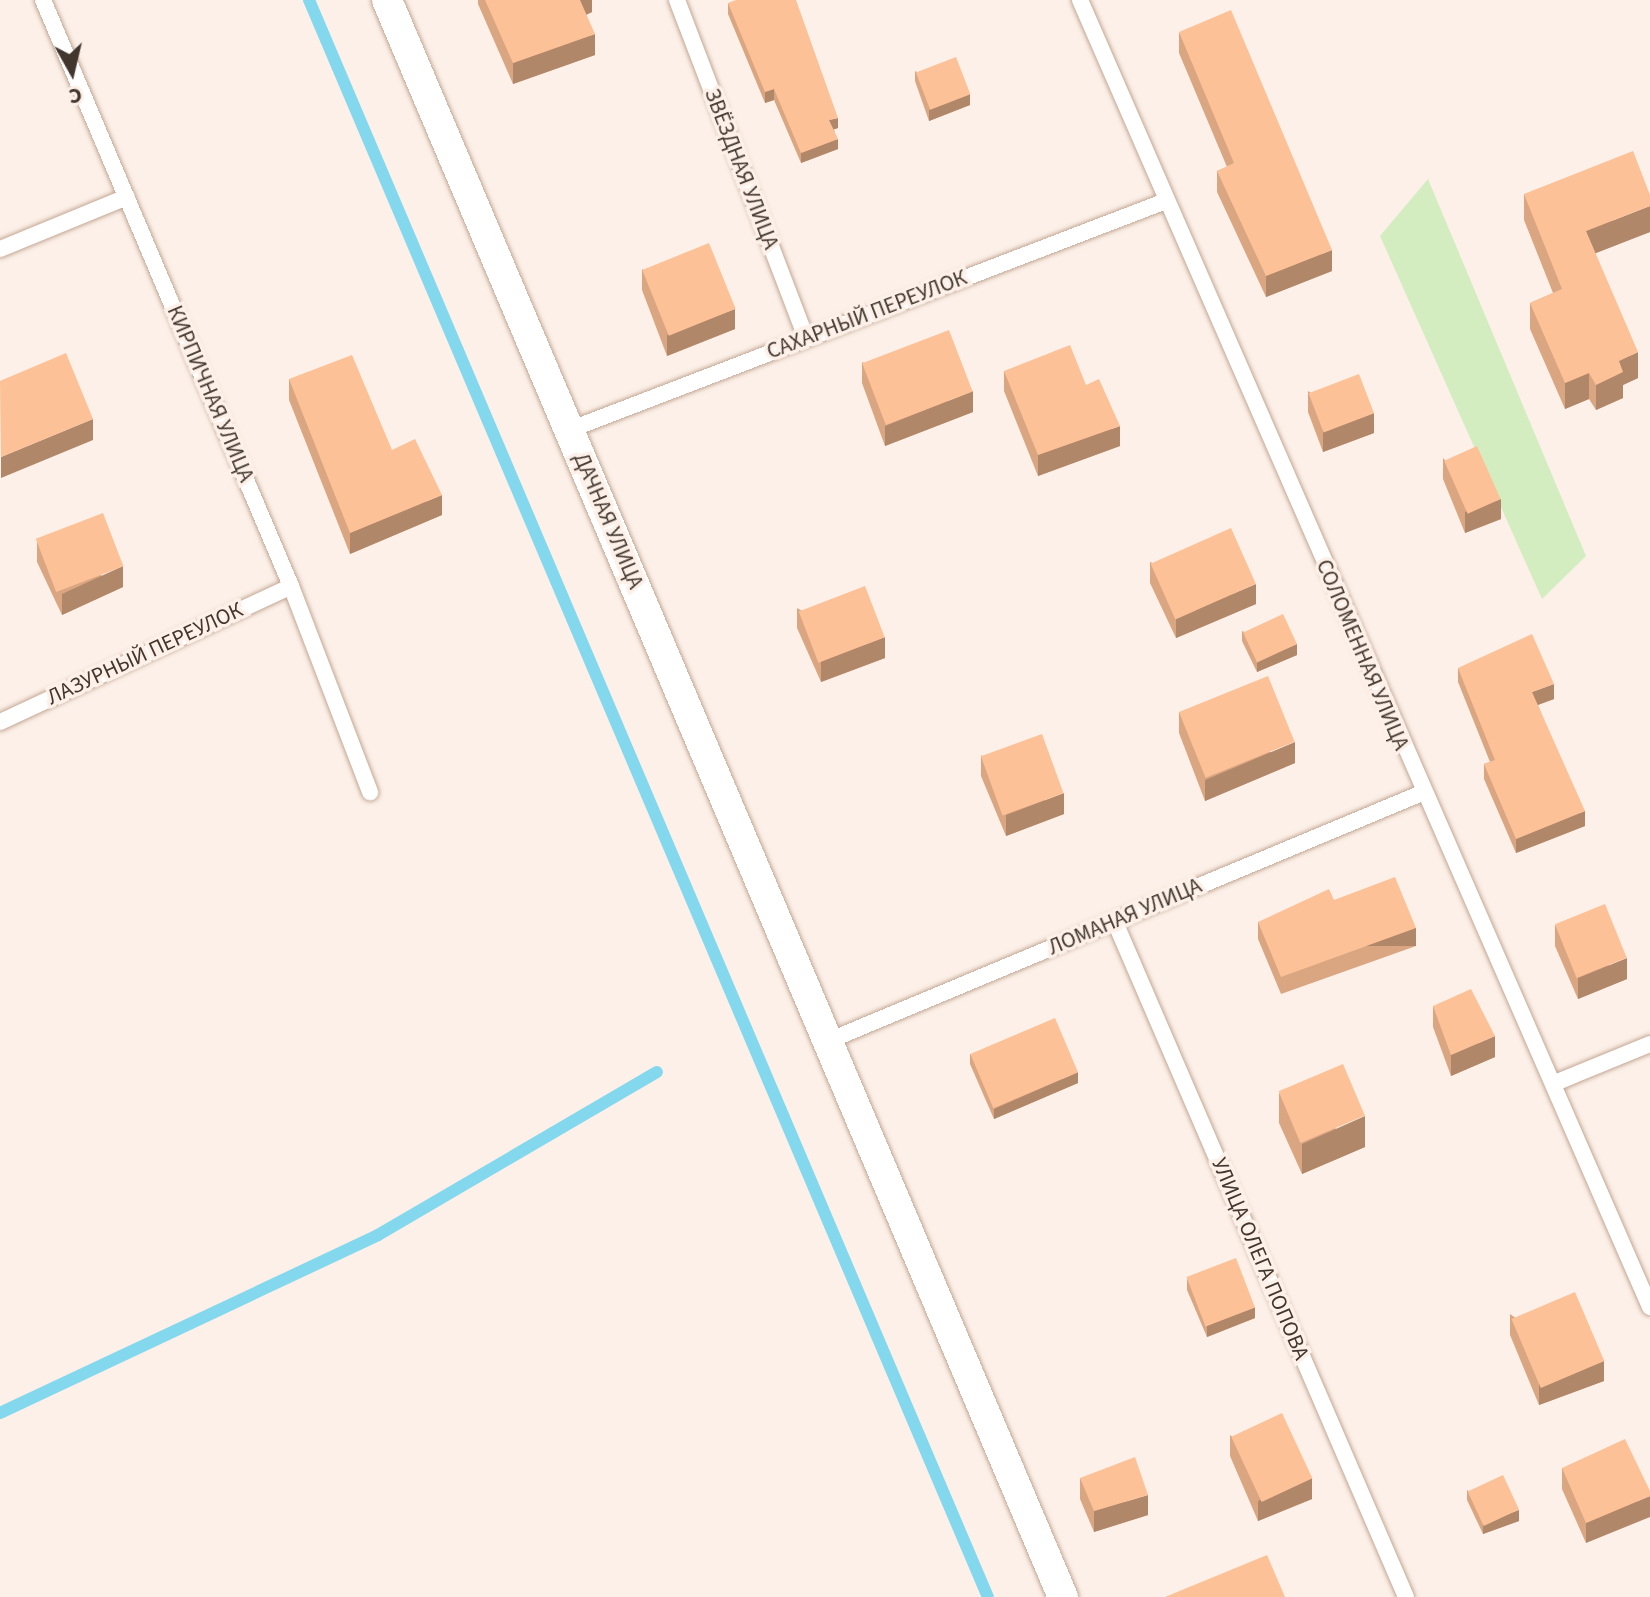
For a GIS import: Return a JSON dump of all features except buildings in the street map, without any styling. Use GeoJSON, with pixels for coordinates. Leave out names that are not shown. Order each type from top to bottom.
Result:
{"type":"FeatureCollection","features":[{"type":"Feature","properties":{"kind":"street","name":"ДАЧНАЯ УЛИЦА"},"geometry":{"type":"LineString","coordinates":[[387,0],[1063,1597]]}},
{"type":"Feature","properties":{"kind":"lane","name":"КИРПИЧНАЯ УЛИЦА"},"geometry":{"type":"LineString","coordinates":[[43,0],[291,586],[370,792]]}},
{"type":"Feature","properties":{"kind":"lane","name":"ЗВЁЗДНАЯ УЛИЦА"},"geometry":{"type":"LineString","coordinates":[[677,0],[806,338]]}},
{"type":"Feature","properties":{"kind":"lane","name":"СОЛОМЕННАЯ УЛИЦА"},"geometry":{"type":"LineString","coordinates":[[1080,0],[1422,793],[1555,1083],[1650,1307]]}},
{"type":"Feature","properties":{"kind":"lane"},"geometry":{"type":"LineString","coordinates":[[0,249],[127,197]]}},
{"type":"Feature","properties":{"kind":"lane","name":"САХАРНЫЙ ПЕРЕУЛОК"},"geometry":{"type":"LineString","coordinates":[[569,430],[1166,201]]}},
{"type":"Feature","properties":{"kind":"lane","name":"ЛАЗУРНЫЙ ПЕРЕУЛОК"},"geometry":{"type":"LineString","coordinates":[[0,722],[291,586]]}},
{"type":"Feature","properties":{"kind":"lane","name":"ЛОМАНАЯ УЛИЦА"},"geometry":{"type":"LineString","coordinates":[[828,1041],[1422,793]]}},
{"type":"Feature","properties":{"kind":"lane","name":"УЛИЦА ОЛЕГА ПОПОВА"},"geometry":{"type":"LineString","coordinates":[[1115,922],[1406,1597]]}},
{"type":"Feature","properties":{"kind":"lane"},"geometry":{"type":"LineString","coordinates":[[1555,1083],[1650,1044]]}},
{"type":"Feature","properties":{"kind":"green space"},"geometry":{"type":"Polygon","coordinates":[[[1428,179],[1586,556],[1542,599],[1380,236],[1428,179]]]}},
{"type":"Feature","properties":{"kind":"waterway"},"geometry":{"type":"LineString","coordinates":[[309,0],[988,1597]]}},
{"type":"Feature","properties":{"kind":"waterway"},"geometry":{"type":"LineString","coordinates":[[0,1413],[378,1235],[657,1072]]}}]}
